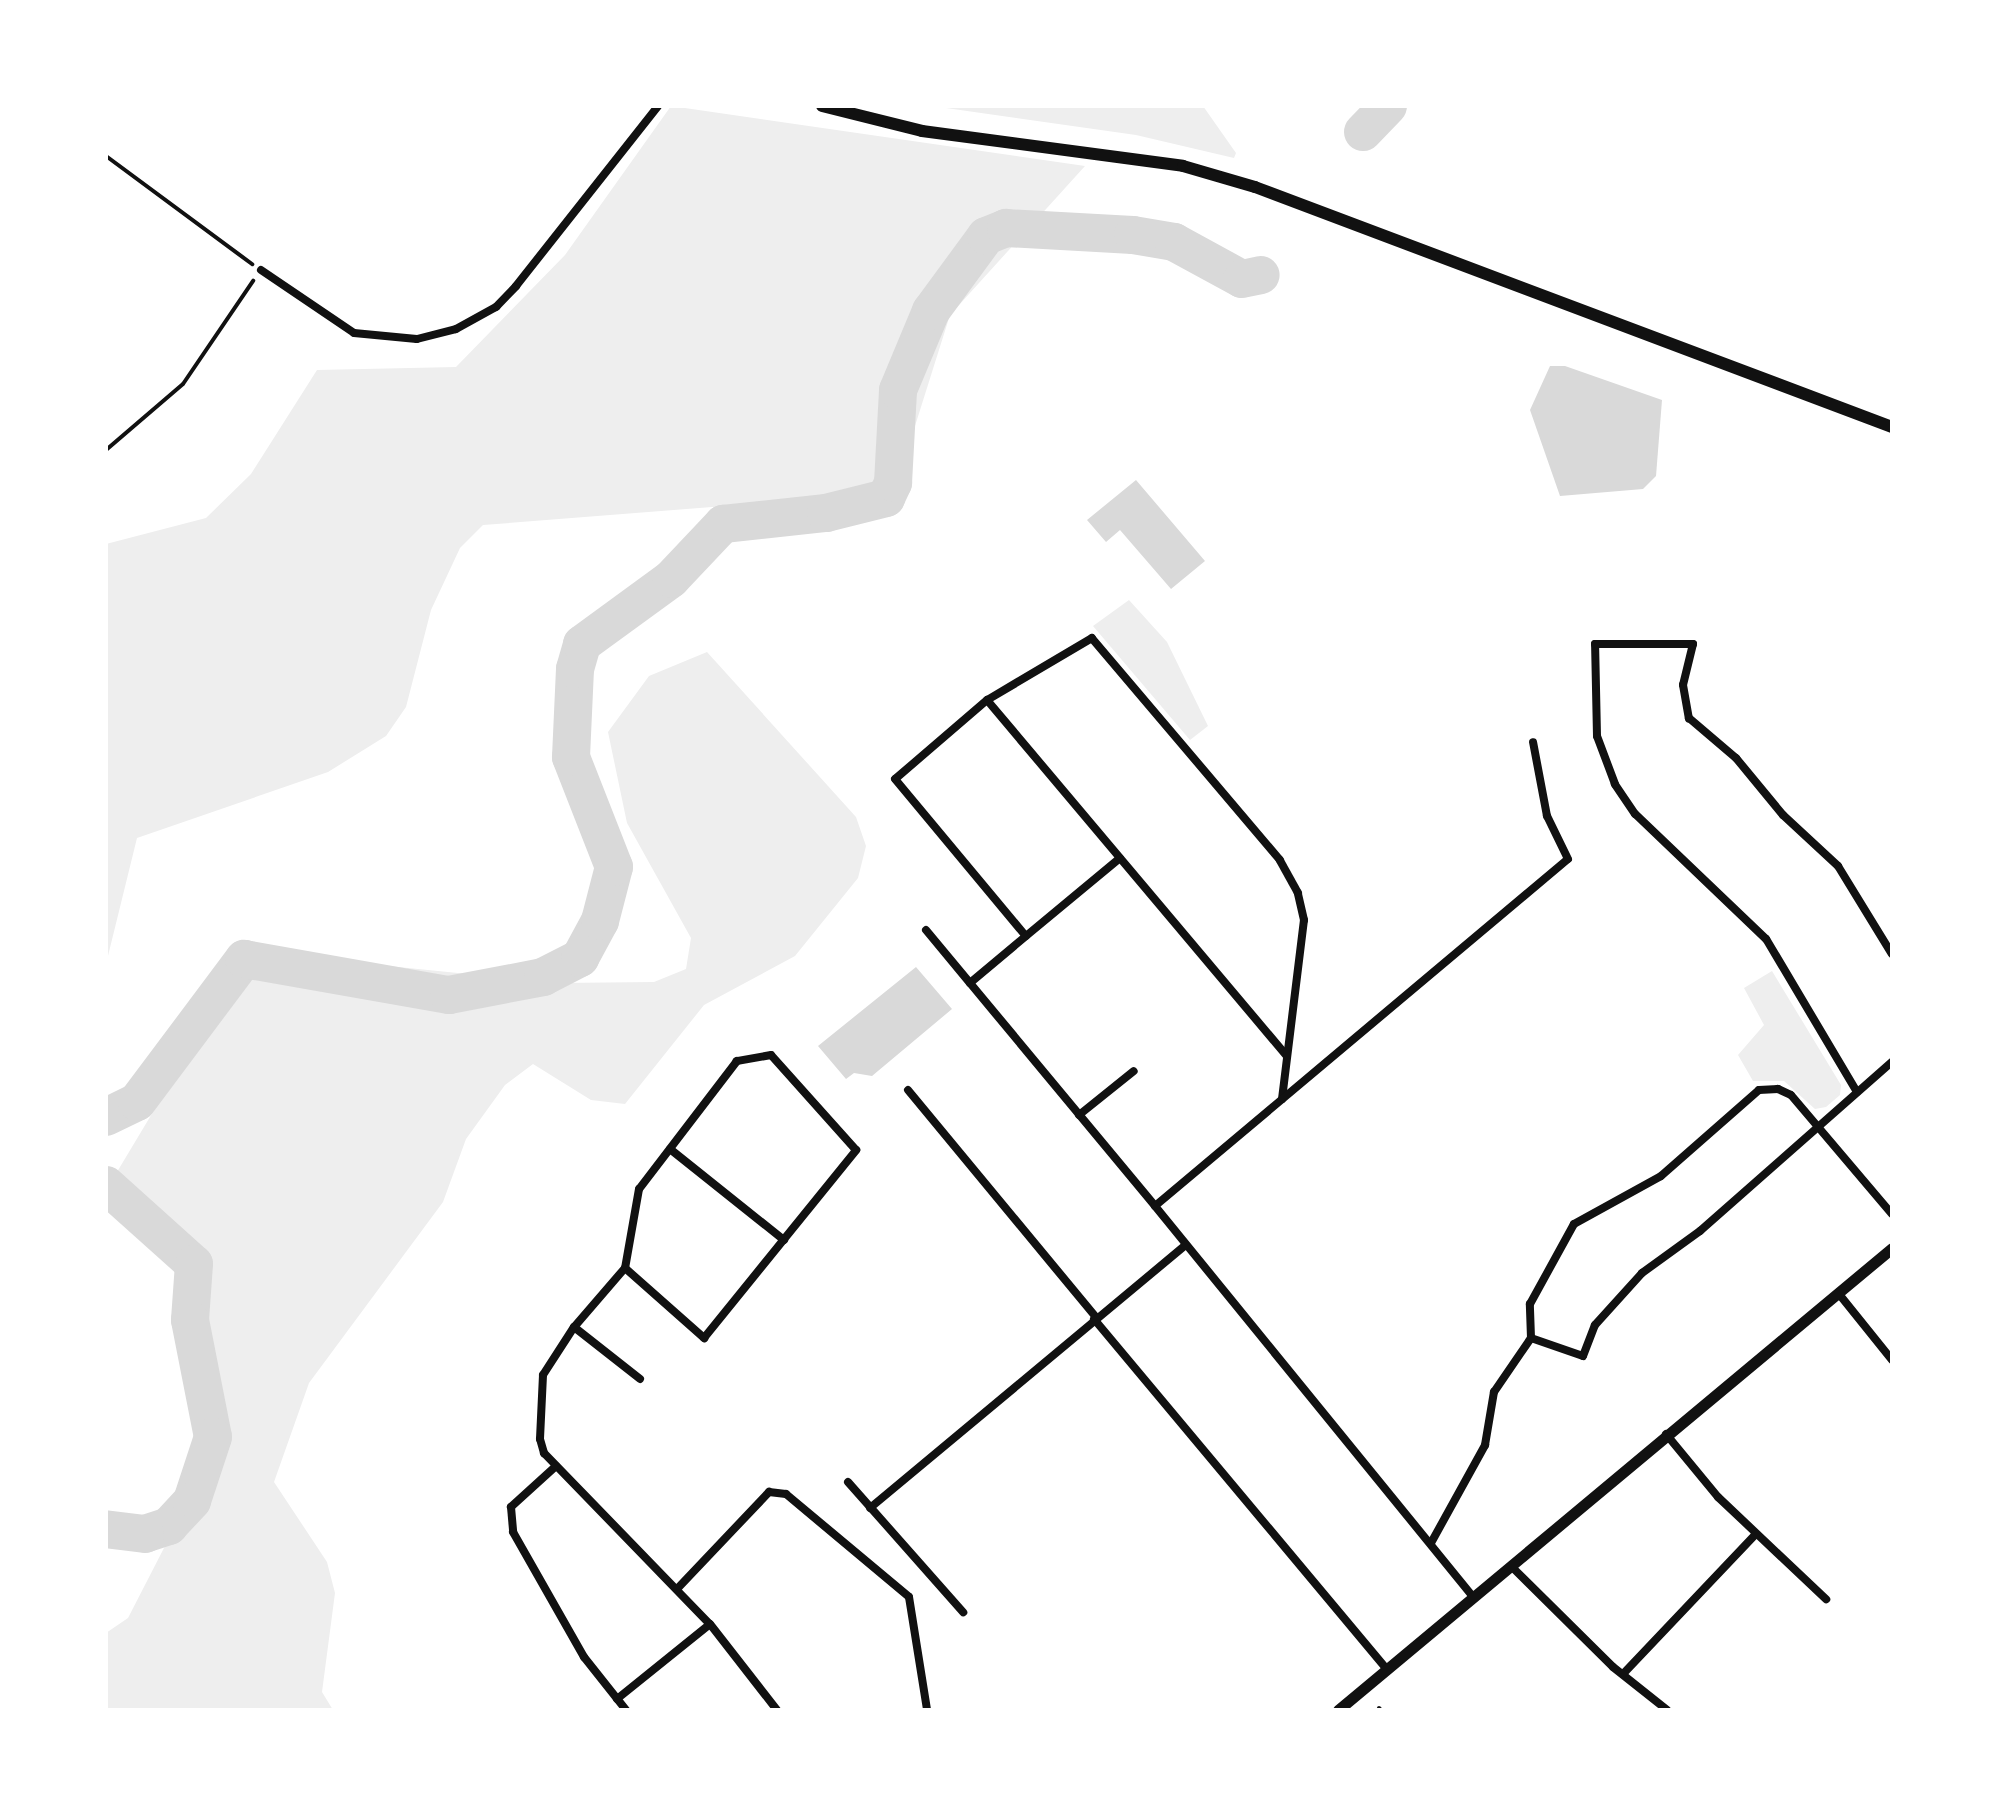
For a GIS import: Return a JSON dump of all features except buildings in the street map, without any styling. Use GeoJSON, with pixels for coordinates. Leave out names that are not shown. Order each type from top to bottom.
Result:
{"type":"FeatureCollection","features":[{"type":"Feature","properties":{"kind":"main road"},"geometry":{"type":"LineString","coordinates":[[822,106],[922,131],[1183,166],[1255,187],[1892,427]]}},
{"type":"Feature","properties":{"kind":"street"},"geometry":{"type":"LineString","coordinates":[[261,270],[354,333],[417,339],[456,329],[496,307],[516,286],[658,106]]}},
{"type":"Feature","properties":{"kind":"street"},"geometry":{"type":"LineString","coordinates":[[1026,936],[895,779],[987,700],[1092,638],[1280,860],[1298,893],[1304,920],[1282,1099]]}},
{"type":"Feature","properties":{"kind":"street"},"geometry":{"type":"LineString","coordinates":[[1857,1092],[1766,939],[1635,814],[1615,784],[1597,736],[1595,644],[1693,644],[1683,685],[1689,718],[1736,758],[1783,815],[1838,866],[1892,954]]}},
{"type":"Feature","properties":{"kind":"street"},"geometry":{"type":"LineString","coordinates":[[987,700],[1286,1055]]}},
{"type":"Feature","properties":{"kind":"street"},"geometry":{"type":"LineString","coordinates":[[1155,1206],[1568,859],[1547,816],[1533,742]]}},
{"type":"Feature","properties":{"kind":"street"},"geometry":{"type":"LineString","coordinates":[[970,983],[1120,858]]}},
{"type":"Feature","properties":{"kind":"street"},"geometry":{"type":"LineString","coordinates":[[926,930],[1474,1598]]}},
{"type":"Feature","properties":{"kind":"street"},"geometry":{"type":"LineString","coordinates":[[625,1268],[704,1338],[856,1150],[771,1055],[737,1061],[639,1189],[625,1268],[574,1327],[543,1375],[540,1439],[556,1466],[710,1624],[777,1710]]}},
{"type":"Feature","properties":{"kind":"street"},"geometry":{"type":"LineString","coordinates":[[1531,1338],[1583,1356],[1595,1325],[1642,1273],[1700,1231],[1892,1062]]}},
{"type":"Feature","properties":{"kind":"street"},"geometry":{"type":"LineString","coordinates":[[1079,1115],[1134,1071]]}},
{"type":"Feature","properties":{"kind":"street"},"geometry":{"type":"LineString","coordinates":[[1431,1543],[1485,1445],[1494,1392],[1531,1338],[1530,1304],[1574,1224],[1661,1176],[1759,1090],[1778,1089],[1791,1095],[1892,1214]]}},
{"type":"Feature","properties":{"kind":"street"},"geometry":{"type":"LineString","coordinates":[[908,1090],[1387,1669]]}},
{"type":"Feature","properties":{"kind":"street"},"geometry":{"type":"LineString","coordinates":[[670,1149],[784,1240]]}},
{"type":"Feature","properties":{"kind":"street"},"geometry":{"type":"LineString","coordinates":[[870,1508],[1186,1245]]}},
{"type":"Feature","properties":{"kind":"street"},"geometry":{"type":"LineString","coordinates":[[1338,1710],[1892,1248]]}},
{"type":"Feature","properties":{"kind":"street"},"geometry":{"type":"LineString","coordinates":[[1839,1294],[1892,1360]]}},
{"type":"Feature","properties":{"kind":"street"},"geometry":{"type":"LineString","coordinates":[[574,1327],[640,1379]]}},
{"type":"Feature","properties":{"kind":"street"},"geometry":{"type":"LineString","coordinates":[[1666,1434],[1756,1534],[1826,1599]]}},
{"type":"Feature","properties":{"kind":"street"},"geometry":{"type":"LineString","coordinates":[[556,1466],[517,1498],[510,1513],[513,1532],[584,1657],[626,1710]]}},
{"type":"Feature","properties":{"kind":"street"},"geometry":{"type":"LineString","coordinates":[[848,1482],[963,1612]]}},
{"type":"Feature","properties":{"kind":"street"},"geometry":{"type":"LineString","coordinates":[[677,1589],[769,1492],[786,1494],[909,1597],[927,1710]]}},
{"type":"Feature","properties":{"kind":"street"},"geometry":{"type":"LineString","coordinates":[[1623,1674],[1756,1534]]}},
{"type":"Feature","properties":{"kind":"street"},"geometry":{"type":"LineString","coordinates":[[1512,1567],[1623,1674],[1667,1710]]}},
{"type":"Feature","properties":{"kind":"street"},"geometry":{"type":"LineString","coordinates":[[617,1699],[710,1624]]}},
{"type":"Feature","properties":{"kind":"path"},"geometry":{"type":"LineString","coordinates":[[106,156],[261,270],[183,384],[106,450]]}},
{"type":"Feature","properties":{"kind":"shaded area"},"geometry":{"type":"Polygon","coordinates":[[[671,106],[1085,166],[950,315],[909,445],[872,499],[844,516],[712,507],[483,525],[460,548],[431,610],[406,707],[386,736],[328,772],[137,838],[106,964],[106,544],[206,518],[251,474],[317,370],[456,367],[565,255],[671,106]]]}},
{"type":"Feature","properties":{"kind":"shaded area"},"geometry":{"type":"Polygon","coordinates":[[[932,106],[1203,106],[1236,153],[1234,158],[1136,135],[932,106]]]}},
{"type":"Feature","properties":{"kind":"shaded area"},"geometry":{"type":"Polygon","coordinates":[[[1550,366],[1565,366],[1662,400],[1656,476],[1643,489],[1560,496],[1530,410],[1550,366]]]}},
{"type":"Feature","properties":{"kind":"shaded area"},"geometry":{"type":"Polygon","coordinates":[[[1136,480],[1205,561],[1171,589],[1120,530],[1106,542],[1087,520],[1136,480]]]}},
{"type":"Feature","properties":{"kind":"shaded area"},"geometry":{"type":"Polygon","coordinates":[[[1129,600],[1167,642],[1208,726],[1190,740],[1093,626],[1129,600]]]}},
{"type":"Feature","properties":{"kind":"shaded area"},"geometry":{"type":"Polygon","coordinates":[[[707,652],[856,817],[866,846],[858,878],[795,956],[704,1005],[625,1104],[591,1100],[533,1064],[505,1085],[466,1139],[443,1202],[309,1383],[274,1482],[327,1562],[335,1593],[322,1692],[333,1710],[106,1710],[106,1633],[128,1618],[200,1478],[189,1281],[117,1172],[249,952],[558,983],[654,982],[686,969],[691,938],[627,823],[608,732],[649,676],[707,652]]]}},
{"type":"Feature","properties":{"kind":"shaded area"},"geometry":{"type":"Polygon","coordinates":[[[916,967],[952,1009],[872,1076],[854,1073],[846,1079],[818,1046],[916,967]]]}},
{"type":"Feature","properties":{"kind":"shaded area"},"geometry":{"type":"Polygon","coordinates":[[[1772,971],[1841,1085],[1840,1095],[1826,1107],[1815,1109],[1784,1081],[1753,1081],[1738,1055],[1764,1025],[1744,988],[1772,971]]]}},
{"type":"Feature","properties":{"kind":"waterway"},"geometry":{"type":"LineString","coordinates":[[1363,132],[1388,106]]}},
{"type":"Feature","properties":{"kind":"waterway"},"geometry":{"type":"LineString","coordinates":[[106,1117],[137,1102],[244,959],[449,995],[543,977],[580,958],[600,921],[614,867],[571,757],[575,669],[582,644],[671,579],[723,524],[826,513],[886,498],[893,483],[898,390],[931,311],[986,236],[1006,228],[1133,235],[1174,242],[1242,279],[1261,275]]}},
{"type":"Feature","properties":{"kind":"waterway"},"geometry":{"type":"LineString","coordinates":[[106,1185],[194,1264],[190,1320],[213,1437],[192,1501],[169,1526],[145,1534],[106,1529]]}}]}
